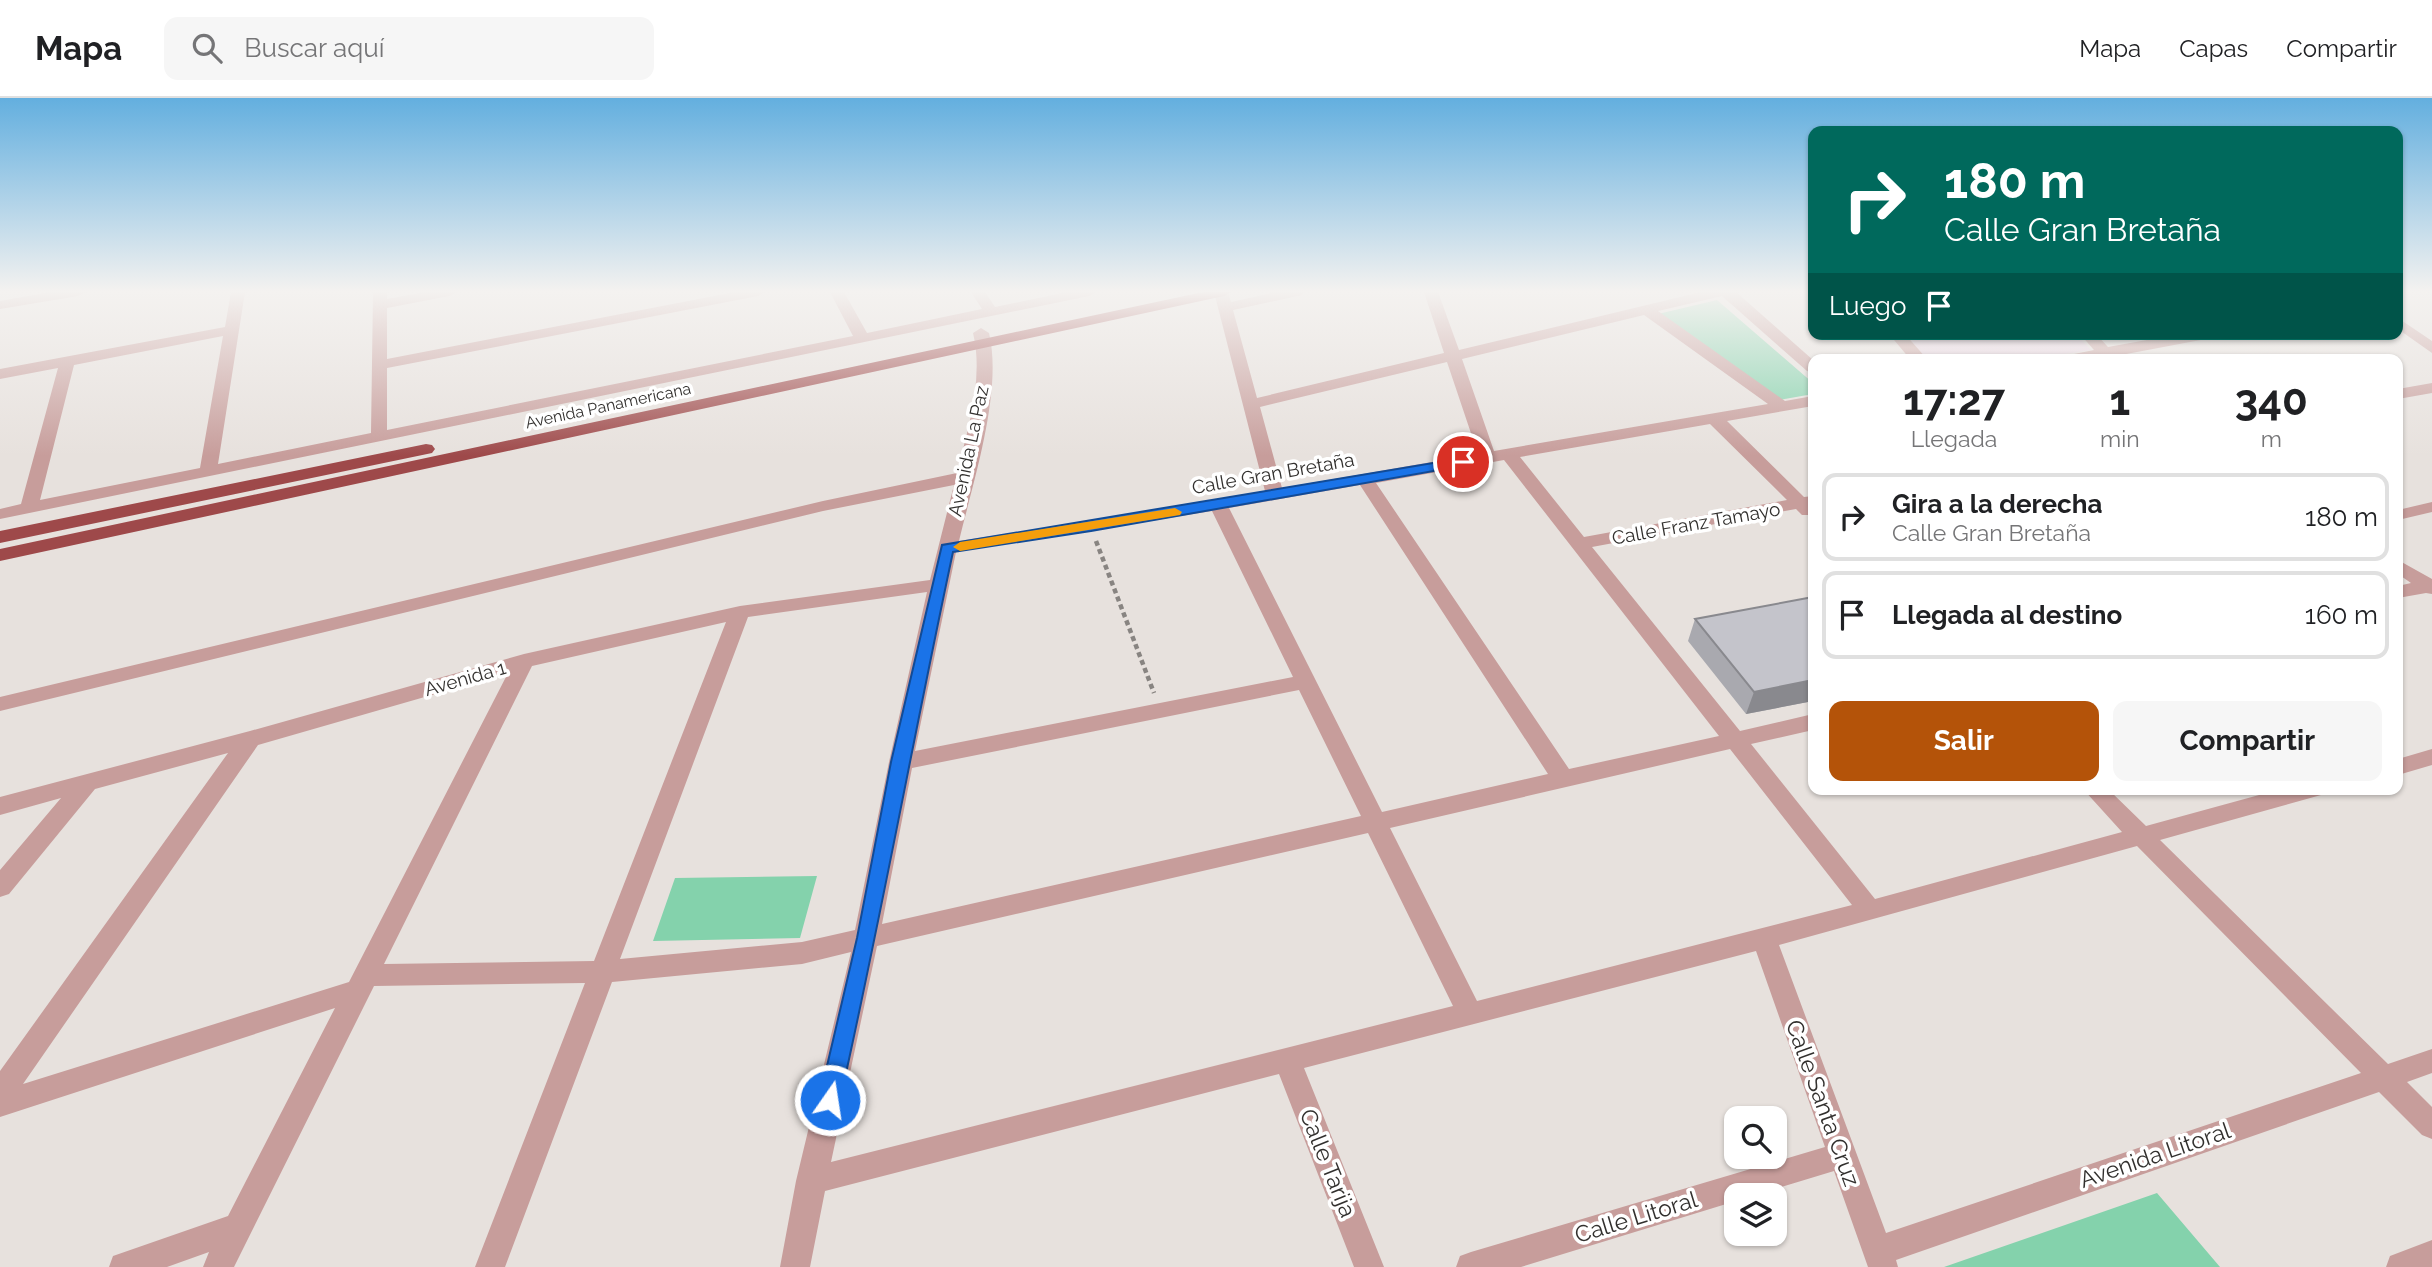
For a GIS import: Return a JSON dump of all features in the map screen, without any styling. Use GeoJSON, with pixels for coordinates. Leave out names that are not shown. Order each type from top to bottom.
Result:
{"type":"FeatureCollection","features":[{"type":"Feature","properties":{"kind":"highway","name":"Avenida Panamericana"},"geometry":{"type":"LineString","coordinates":[[0,537],[903,347]]}},
{"type":"Feature","properties":{"kind":"highway","name":"Avenida Panamericana"},"geometry":{"type":"LineString","coordinates":[[0,555],[909,347]]}},
{"type":"Feature","properties":{"kind":"street"},"geometry":{"type":"LineString","coordinates":[[0,373],[146,347]]}},
{"type":"Feature","properties":{"kind":"street"},"geometry":{"type":"LineString","coordinates":[[208,472],[228,347]]}},
{"type":"Feature","properties":{"kind":"street"},"geometry":{"type":"LineString","coordinates":[[379,438],[380,347]]}},
{"type":"Feature","properties":{"kind":"street"},"geometry":{"type":"LineString","coordinates":[[380,365],[476,347]]}},
{"type":"Feature","properties":{"kind":"street","name":"Avenida Panamericana"},"geometry":{"type":"LineString","coordinates":[[0,514],[831,347]]}},
{"type":"Feature","properties":{"kind":"street","name":"Avenida La Paz"},"geometry":{"type":"LineString","coordinates":[[795,1267],[811,1181],[867,938],[937,585],[965,477],[986,365],[986,347]]}},
{"type":"Feature","properties":{"kind":"street"},"geometry":{"type":"LineString","coordinates":[[1237,347],[1275,494]]}},
{"type":"Feature","properties":{"kind":"street"},"geometry":{"type":"LineString","coordinates":[[1450,347],[1499,456],[1579,544],[1737,739],[1870,910]]}},
{"type":"Feature","properties":{"kind":"street"},"geometry":{"type":"LineString","coordinates":[[1253,404],[1497,347]]}},
{"type":"Feature","properties":{"kind":"street"},"geometry":{"type":"LineString","coordinates":[[1698,347],[1783,407]]}},
{"type":"Feature","properties":{"kind":"street"},"geometry":{"type":"LineString","coordinates":[[1789,347],[1808,364]]}},
{"type":"Feature","properties":{"kind":"street"},"geometry":{"type":"LineString","coordinates":[[2099,347],[2105,353]]}},
{"type":"Feature","properties":{"kind":"street"},"geometry":{"type":"LineString","coordinates":[[2100,354],[2139,347]]}},
{"type":"Feature","properties":{"kind":"street"},"geometry":{"type":"LineString","coordinates":[[29,508],[67,362]]}},
{"type":"Feature","properties":{"kind":"street"},"geometry":{"type":"LineString","coordinates":[[2403,393],[2432,388]]}},
{"type":"Feature","properties":{"kind":"street","name":"Calle Gran Bretaña"},"geometry":{"type":"LineString","coordinates":[[947,548],[1091,527],[1808,402]]}},
{"type":"Feature","properties":{"kind":"street"},"geometry":{"type":"LineString","coordinates":[[1715,419],[1808,506]]}},
{"type":"Feature","properties":{"kind":"street"},"geometry":{"type":"LineString","coordinates":[[0,704],[823,506],[965,477]]}},
{"type":"Feature","properties":{"kind":"street"},"geometry":{"type":"LineString","coordinates":[[1364,478],[1562,777]]}},
{"type":"Feature","properties":{"kind":"street"},"geometry":{"type":"LineString","coordinates":[[1218,505],[1469,1014]]}},
{"type":"Feature","properties":{"kind":"street","name":"Calle Franz Tamayo"},"geometry":{"type":"LineString","coordinates":[[1579,544],[1808,507]]}},
{"type":"Feature","properties":{"kind":"street"},"geometry":{"type":"LineString","coordinates":[[2403,514],[2432,507]]}},
{"type":"Feature","properties":{"kind":"street"},"geometry":{"type":"LineString","coordinates":[[2403,569],[2430,587]]}},
{"type":"Feature","properties":{"kind":"street","name":"Avenida 1"},"geometry":{"type":"LineString","coordinates":[[0,806],[250,739],[524,661],[740,612],[937,585]]}},
{"type":"Feature","properties":{"kind":"street"},"geometry":{"type":"LineString","coordinates":[[2403,591],[2430,587]]}},
{"type":"Feature","properties":{"kind":"street"},"geometry":{"type":"LineString","coordinates":[[490,1267],[740,612]]}},
{"type":"Feature","properties":{"kind":"street"},"geometry":{"type":"LineString","coordinates":[[218,1267],[524,661]]}},
{"type":"Feature","properties":{"kind":"street"},"geometry":{"type":"LineString","coordinates":[[900,762],[1306,682]]}},
{"type":"Feature","properties":{"kind":"street"},"geometry":{"type":"LineString","coordinates":[[0,1104],[360,983],[602,972],[802,953],[1562,777],[1808,723]]}},
{"type":"Feature","properties":{"kind":"street"},"geometry":{"type":"LineString","coordinates":[[0,1094],[250,739]]}},
{"type":"Feature","properties":{"kind":"street"},"geometry":{"type":"LineString","coordinates":[[2403,766],[2432,757]]}},
{"type":"Feature","properties":{"kind":"street"},"geometry":{"type":"LineString","coordinates":[[0,887],[88,782]]}},
{"type":"Feature","properties":{"kind":"street"},"geometry":{"type":"LineString","coordinates":[[2100,795],[2432,1126]]}},
{"type":"Feature","properties":{"kind":"street"},"geometry":{"type":"LineString","coordinates":[[811,1181],[1764,939],[2290,795]]}},
{"type":"Feature","properties":{"kind":"street","name":"Calle Santa Cruz"},"geometry":{"type":"LineString","coordinates":[[1764,939],[1880,1259]]}},
{"type":"Feature","properties":{"kind":"street","name":"Calle Tarija"},"geometry":{"type":"LineString","coordinates":[[1286,1060],[1369,1267]]}},
{"type":"Feature","properties":{"kind":"street","name":"Avenida Litoral"},"geometry":{"type":"LineString","coordinates":[[1880,1259],[2381,1077],[2432,1061]]}},
{"type":"Feature","properties":{"kind":"street","name":"Calle Litoral"},"geometry":{"type":"LineString","coordinates":[[1471,1267],[1842,1155]]}},
{"type":"Feature","properties":{"kind":"street"},"geometry":{"type":"LineString","coordinates":[[124,1267],[238,1227]]}},
{"type":"Feature","properties":{"kind":"street"},"geometry":{"type":"LineString","coordinates":[[2401,1267],[2432,1255]]}},
{"type":"Feature","properties":{"kind":"path"},"geometry":{"type":"LineString","coordinates":[[1091,527],[1160,709]]}},
{"type":"Feature","properties":{"kind":"shaded area"},"geometry":{"type":"Polygon","coordinates":[[[1916,347],[2088,347],[2091,350],[2066,354],[1923,354],[1916,347]]]}},
{"type":"Feature","properties":{"kind":"green space"},"geometry":{"type":"Polygon","coordinates":[[[1704,347],[1771,347],[1808,379],[1808,395],[1779,400],[1704,347]]]}},
{"type":"Feature","properties":{"kind":"green space"},"geometry":{"type":"Polygon","coordinates":[[[817,876],[800,938],[653,941],[675,878],[817,876]]]}},
{"type":"Feature","properties":{"kind":"green space"},"geometry":{"type":"Polygon","coordinates":[[[2157,1193],[2220,1267],[1944,1267],[2157,1193]]]}},
{"type":"Feature","properties":{"kind":"building"},"geometry":{"type":"Polygon","coordinates":[[[1808,598],[1808,681],[1754,692],[1695,619],[1808,598]]]}},
{"type":"Feature","properties":{"kind":"slow traffic"},"geometry":{"type":"LineString","coordinates":[[960,547],[1175,512]]}},
{"type":"Feature","properties":{"kind":"route"},"geometry":{"type":"LineString","coordinates":[[830,1100],[867,938],[900,762],[947,548],[1091,527],[1463,462]]}}]}
